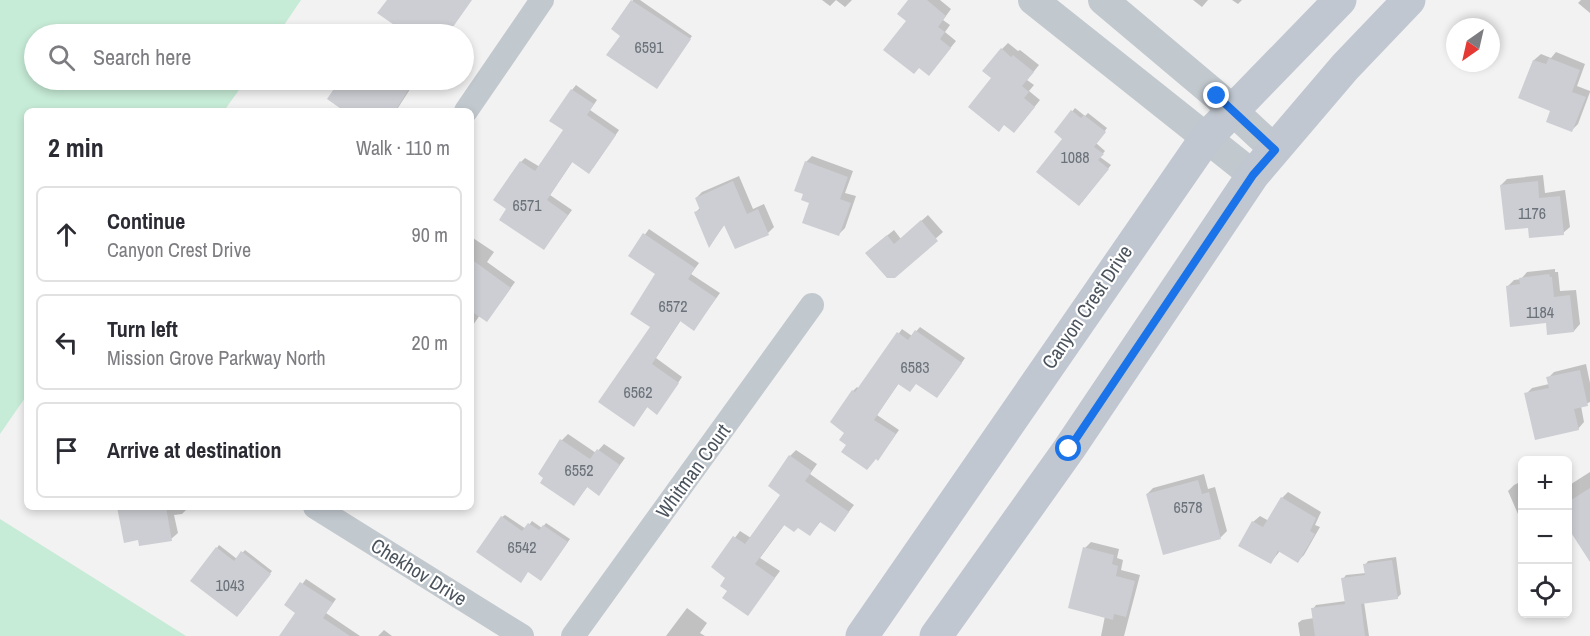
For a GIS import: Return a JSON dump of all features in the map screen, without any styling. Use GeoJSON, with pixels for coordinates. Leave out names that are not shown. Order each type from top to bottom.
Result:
{"type":"FeatureCollection","features":[{"type":"Feature","properties":{"kind":"main road","name":"Canyon Crest Drive"},"geometry":{"type":"LineString","coordinates":[[862,636],[1206,138],[1340,0]]}},
{"type":"Feature","properties":{"kind":"main road"},"geometry":{"type":"LineString","coordinates":[[936,636],[1069,449],[1253,175],[1345,67],[1409,0]]}},
{"type":"Feature","properties":{"kind":"street"},"geometry":{"type":"LineString","coordinates":[[468,108],[542,0]]}},
{"type":"Feature","properties":{"kind":"street"},"geometry":{"type":"LineString","coordinates":[[1033,0],[1253,175]]}},
{"type":"Feature","properties":{"kind":"street"},"geometry":{"type":"LineString","coordinates":[[1103,0],[1275,150]]}},
{"type":"Feature","properties":{"kind":"street","name":"Whitman Court"},"geometry":{"type":"LineString","coordinates":[[573,636],[812,305]]}},
{"type":"Feature","properties":{"kind":"street","name":"Chekhov Drive"},"geometry":{"type":"LineString","coordinates":[[320,510],[522,636]]}},
{"type":"Feature","properties":{"kind":"green space"},"geometry":{"type":"Polygon","coordinates":[[[0,0],[301,0],[285,24],[24,24],[24,90],[239,90],[226,108],[24,108],[24,399],[0,434],[0,0]]]}},
{"type":"Feature","properties":{"kind":"green space"},"geometry":{"type":"Polygon","coordinates":[[[0,519],[186,636],[0,636],[0,519]]]}},
{"type":"Feature","properties":{"kind":"building"},"geometry":{"type":"Polygon","coordinates":[[[387,0],[472,0],[455,24],[393,24],[377,13],[387,0]]]}},
{"type":"Feature","properties":{"kind":"building"},"geometry":{"type":"Polygon","coordinates":[[[631,0],[691,39],[657,89],[606,55],[620,36],[611,29],[631,0]]]}},
{"type":"Feature","properties":{"kind":"building"},"geometry":{"type":"Polygon","coordinates":[[[908,0],[927,0],[946,16],[938,27],[945,32],[940,39],[951,48],[929,76],[919,68],[914,74],[883,50],[906,21],[897,14],[908,0]]]}},
{"type":"Feature","properties":{"kind":"building"},"geometry":{"type":"Polygon","coordinates":[[[1001,48],[1034,72],[1022,86],[1029,92],[1024,98],[1035,107],[1014,133],[1004,125],[999,132],[968,107],[991,78],[982,71],[1001,48]]]}},
{"type":"Feature","properties":{"kind":"building"},"geometry":{"type":"Polygon","coordinates":[[[1549,58],[1580,70],[1572,92],[1586,97],[1572,132],[1546,122],[1550,111],[1518,98],[1533,60],[1546,64],[1549,58]]]}},
{"type":"Feature","properties":{"kind":"building"},"geometry":{"type":"Polygon","coordinates":[[[571,89],[594,104],[587,115],[616,135],[589,174],[572,162],[547,200],[568,215],[544,250],[499,220],[506,209],[493,200],[520,161],[535,171],[563,130],[549,121],[571,89]]]}},
{"type":"Feature","properties":{"kind":"building"},"geometry":{"type":"Polygon","coordinates":[[[333,90],[408,90],[397,108],[340,108],[327,99],[333,90]]]}},
{"type":"Feature","properties":{"kind":"building"},"geometry":{"type":"Polygon","coordinates":[[[1071,110],[1081,118],[1084,115],[1106,132],[1094,147],[1104,154],[1098,160],[1109,169],[1079,206],[1036,172],[1062,139],[1054,132],[1071,110]]]}},
{"type":"Feature","properties":{"kind":"building"},"geometry":{"type":"Polygon","coordinates":[[[805,161],[848,177],[840,199],[851,203],[839,236],[802,223],[809,203],[801,200],[803,194],[794,191],[805,161]]]}},
{"type":"Feature","properties":{"kind":"building"},"geometry":{"type":"Polygon","coordinates":[[[733,181],[747,214],[758,209],[769,235],[735,249],[724,225],[709,248],[694,212],[700,210],[695,198],[733,181]]]}},
{"type":"Feature","properties":{"kind":"building"},"geometry":{"type":"Polygon","coordinates":[[[1538,181],[1539,198],[1560,196],[1564,235],[1529,238],[1528,228],[1505,230],[1500,185],[1538,181]]]}},
{"type":"Feature","properties":{"kind":"building"},"geometry":{"type":"Polygon","coordinates":[[[921,220],[938,241],[895,278],[887,278],[865,253],[887,235],[894,244],[921,220]]]}},
{"type":"Feature","properties":{"kind":"building"},"geometry":{"type":"Polygon","coordinates":[[[643,233],[695,268],[688,279],[716,298],[694,331],[680,321],[652,364],[679,383],[657,415],[647,407],[634,427],[598,402],[650,327],[630,314],[655,274],[628,256],[643,233]]]}},
{"type":"Feature","properties":{"kind":"building"},"geometry":{"type":"Polygon","coordinates":[[[474,261],[511,288],[487,322],[474,313],[474,261]]]}},
{"type":"Feature","properties":{"kind":"building"},"geometry":{"type":"Polygon","coordinates":[[[1549,274],[1552,277],[1554,297],[1570,295],[1574,332],[1547,335],[1546,323],[1510,327],[1506,286],[1520,284],[1519,278],[1549,274]]]}},
{"type":"Feature","properties":{"kind":"building"},"geometry":{"type":"Polygon","coordinates":[[[915,330],[962,363],[937,398],[916,384],[910,392],[898,384],[874,420],[896,434],[878,461],[876,459],[867,470],[841,452],[846,445],[839,440],[844,433],[830,422],[852,390],[855,392],[897,332],[908,340],[915,330]]]}},
{"type":"Feature","properties":{"kind":"building"},"geometry":{"type":"Polygon","coordinates":[[[1580,370],[1588,406],[1574,409],[1579,430],[1535,440],[1524,393],[1549,388],[1546,377],[1580,370]]]}},
{"type":"Feature","properties":{"kind":"building"},"geometry":{"type":"Polygon","coordinates":[[[560,439],[590,459],[597,449],[620,465],[599,496],[587,487],[574,506],[540,483],[543,478],[538,474],[560,439]]]}},
{"type":"Feature","properties":{"kind":"building"},"geometry":{"type":"Polygon","coordinates":[[[789,455],[812,471],[805,481],[849,512],[835,532],[820,522],[810,536],[798,528],[794,532],[784,525],[755,564],[775,578],[748,616],[722,598],[727,591],[720,586],[725,578],[711,567],[733,536],[745,544],[780,495],[768,486],[789,455]]]}},
{"type":"Feature","properties":{"kind":"building"},"geometry":{"type":"Polygon","coordinates":[[[1198,480],[1202,494],[1209,492],[1221,539],[1163,555],[1146,494],[1198,480]]]}},
{"type":"Feature","properties":{"kind":"building"},"geometry":{"type":"Polygon","coordinates":[[[1590,488],[1590,562],[1572,534],[1572,499],[1590,488]]]}},
{"type":"Feature","properties":{"kind":"building"},"geometry":{"type":"Polygon","coordinates":[[[1281,497],[1316,518],[1310,531],[1315,534],[1298,563],[1278,551],[1271,564],[1238,546],[1252,521],[1263,527],[1281,497]]]}},
{"type":"Feature","properties":{"kind":"building"},"geometry":{"type":"Polygon","coordinates":[[[118,510],[167,510],[172,541],[139,546],[138,540],[124,543],[118,510]]]}},
{"type":"Feature","properties":{"kind":"building"},"geometry":{"type":"Polygon","coordinates":[[[501,516],[522,531],[528,523],[539,530],[543,525],[568,542],[541,581],[528,572],[521,583],[476,552],[501,516]]]}},
{"type":"Feature","properties":{"kind":"building"},"geometry":{"type":"Polygon","coordinates":[[[216,547],[234,561],[241,551],[271,574],[237,617],[190,581],[216,547]]]}},
{"type":"Feature","properties":{"kind":"building"},"geometry":{"type":"Polygon","coordinates":[[[1083,547],[1114,555],[1112,564],[1118,566],[1116,576],[1135,581],[1126,617],[1114,614],[1113,620],[1068,608],[1083,547]]]}},
{"type":"Feature","properties":{"kind":"building"},"geometry":{"type":"Polygon","coordinates":[[[1392,560],[1398,599],[1361,604],[1365,636],[1315,636],[1311,608],[1345,604],[1341,578],[1365,575],[1363,564],[1392,560]]]}},
{"type":"Feature","properties":{"kind":"building"},"geometry":{"type":"Polygon","coordinates":[[[300,582],[333,603],[323,618],[350,636],[279,636],[295,613],[284,605],[300,582]]]}},
{"type":"Feature","properties":{"kind":"route"},"geometry":{"type":"LineString","coordinates":[[1069,449],[1253,175],[1275,150],[1217,96]]}}]}
